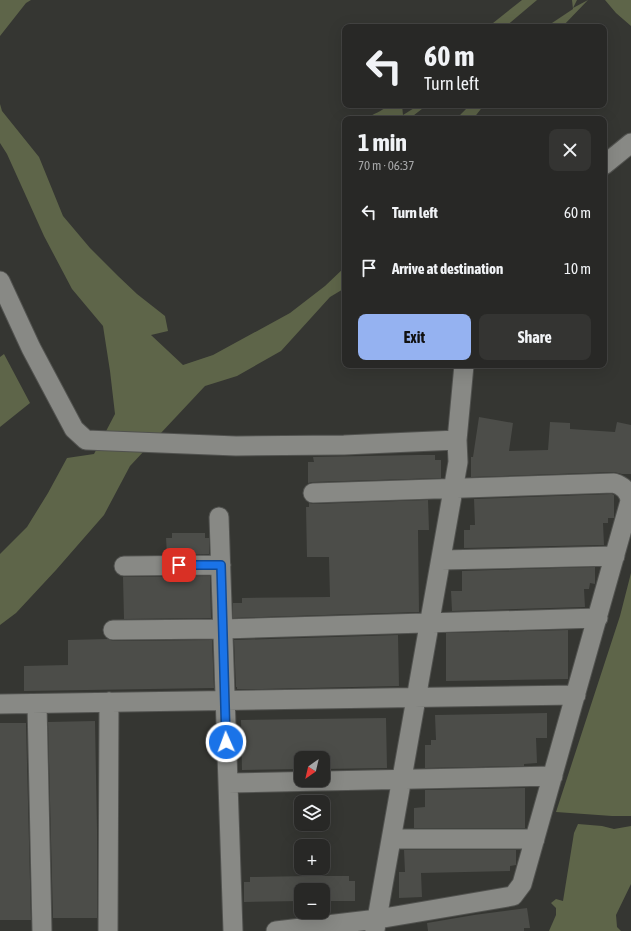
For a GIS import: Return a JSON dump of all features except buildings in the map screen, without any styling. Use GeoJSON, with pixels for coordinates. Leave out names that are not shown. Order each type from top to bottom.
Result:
{"type":"FeatureCollection","features":[{"type":"Feature","properties":{"kind":"street"},"geometry":{"type":"LineString","coordinates":[[607,163],[631,143]]}},
{"type":"Feature","properties":{"kind":"street"},"geometry":{"type":"LineString","coordinates":[[0,281],[31,348],[74,429],[86,440],[236,446],[344,445],[456,440]]}},
{"type":"Feature","properties":{"kind":"street"},"geometry":{"type":"LineString","coordinates":[[376,925],[454,488],[458,462],[456,440],[464,368]]}},
{"type":"Feature","properties":{"kind":"street"},"geometry":{"type":"LineString","coordinates":[[276,931],[376,925],[513,896],[522,884],[630,501],[626,489],[614,483],[313,493]]}},
{"type":"Feature","properties":{"kind":"street"},"geometry":{"type":"LineString","coordinates":[[219,517],[233,931]]}},
{"type":"Feature","properties":{"kind":"street"},"geometry":{"type":"LineString","coordinates":[[441,560],[615,556]]}},
{"type":"Feature","properties":{"kind":"street"},"geometry":{"type":"LineString","coordinates":[[124,566],[221,565]]}},
{"type":"Feature","properties":{"kind":"street"},"geometry":{"type":"LineString","coordinates":[[113,630],[430,624],[598,618]]}},
{"type":"Feature","properties":{"kind":"street"},"geometry":{"type":"LineString","coordinates":[[0,704],[576,695]]}},
{"type":"Feature","properties":{"kind":"street"},"geometry":{"type":"LineString","coordinates":[[108,931],[109,702]]}},
{"type":"Feature","properties":{"kind":"street"},"geometry":{"type":"LineString","coordinates":[[37,704],[42,931]]}},
{"type":"Feature","properties":{"kind":"street"},"geometry":{"type":"LineString","coordinates":[[228,783],[553,776]]}},
{"type":"Feature","properties":{"kind":"street"},"geometry":{"type":"LineString","coordinates":[[392,839],[535,839]]}},
{"type":"Feature","properties":{"kind":"shaded area"},"geometry":{"type":"Polygon","coordinates":[[[0,0],[31,0],[26,3],[0,36],[0,0]]]}},
{"type":"Feature","properties":{"kind":"shaded area"},"geometry":{"type":"Polygon","coordinates":[[[522,0],[537,0],[509,24],[492,24],[522,0]]]}},
{"type":"Feature","properties":{"kind":"shaded area"},"geometry":{"type":"Polygon","coordinates":[[[572,0],[577,0],[573,8],[588,0],[565,24],[550,24],[573,9],[572,0]]]}},
{"type":"Feature","properties":{"kind":"shaded area"},"geometry":{"type":"Polygon","coordinates":[[[605,0],[631,0],[631,26],[616,13],[605,0]]]}},
{"type":"Feature","properties":{"kind":"shaded area"},"geometry":{"type":"Polygon","coordinates":[[[0,104],[2,111],[39,157],[63,216],[90,248],[118,276],[137,294],[165,316],[168,331],[151,335],[183,365],[213,355],[290,313],[325,286],[342,270],[342,290],[330,297],[281,351],[237,376],[205,386],[130,466],[104,515],[16,613],[0,625],[0,554],[27,527],[67,458],[94,454],[115,414],[103,326],[72,289],[44,236],[7,154],[0,143],[0,104]]]}},
{"type":"Feature","properties":{"kind":"shaded area"},"geometry":{"type":"Polygon","coordinates":[[[402,108],[403,115],[414,108],[423,108],[413,116],[371,116],[383,109],[402,108]]]}},
{"type":"Feature","properties":{"kind":"shaded area"},"geometry":{"type":"Polygon","coordinates":[[[467,108],[482,108],[475,116],[459,116],[467,108]]]}},
{"type":"Feature","properties":{"kind":"shaded area"},"geometry":{"type":"Polygon","coordinates":[[[4,354],[30,403],[0,427],[0,357],[4,354]]]}},
{"type":"Feature","properties":{"kind":"shaded area"},"geometry":{"type":"Polygon","coordinates":[[[631,573],[631,816],[556,812],[620,616],[631,573]]]}},
{"type":"Feature","properties":{"kind":"shaded area"},"geometry":{"type":"Polygon","coordinates":[[[578,824],[602,826],[614,829],[631,826],[631,884],[616,915],[617,927],[621,931],[549,931],[556,915],[556,908],[551,903],[556,899],[563,901],[574,833],[578,824]]]}},
{"type":"Feature","properties":{"kind":"route"},"geometry":{"type":"LineString","coordinates":[[179,565],[221,565],[226,742]]}}]}
